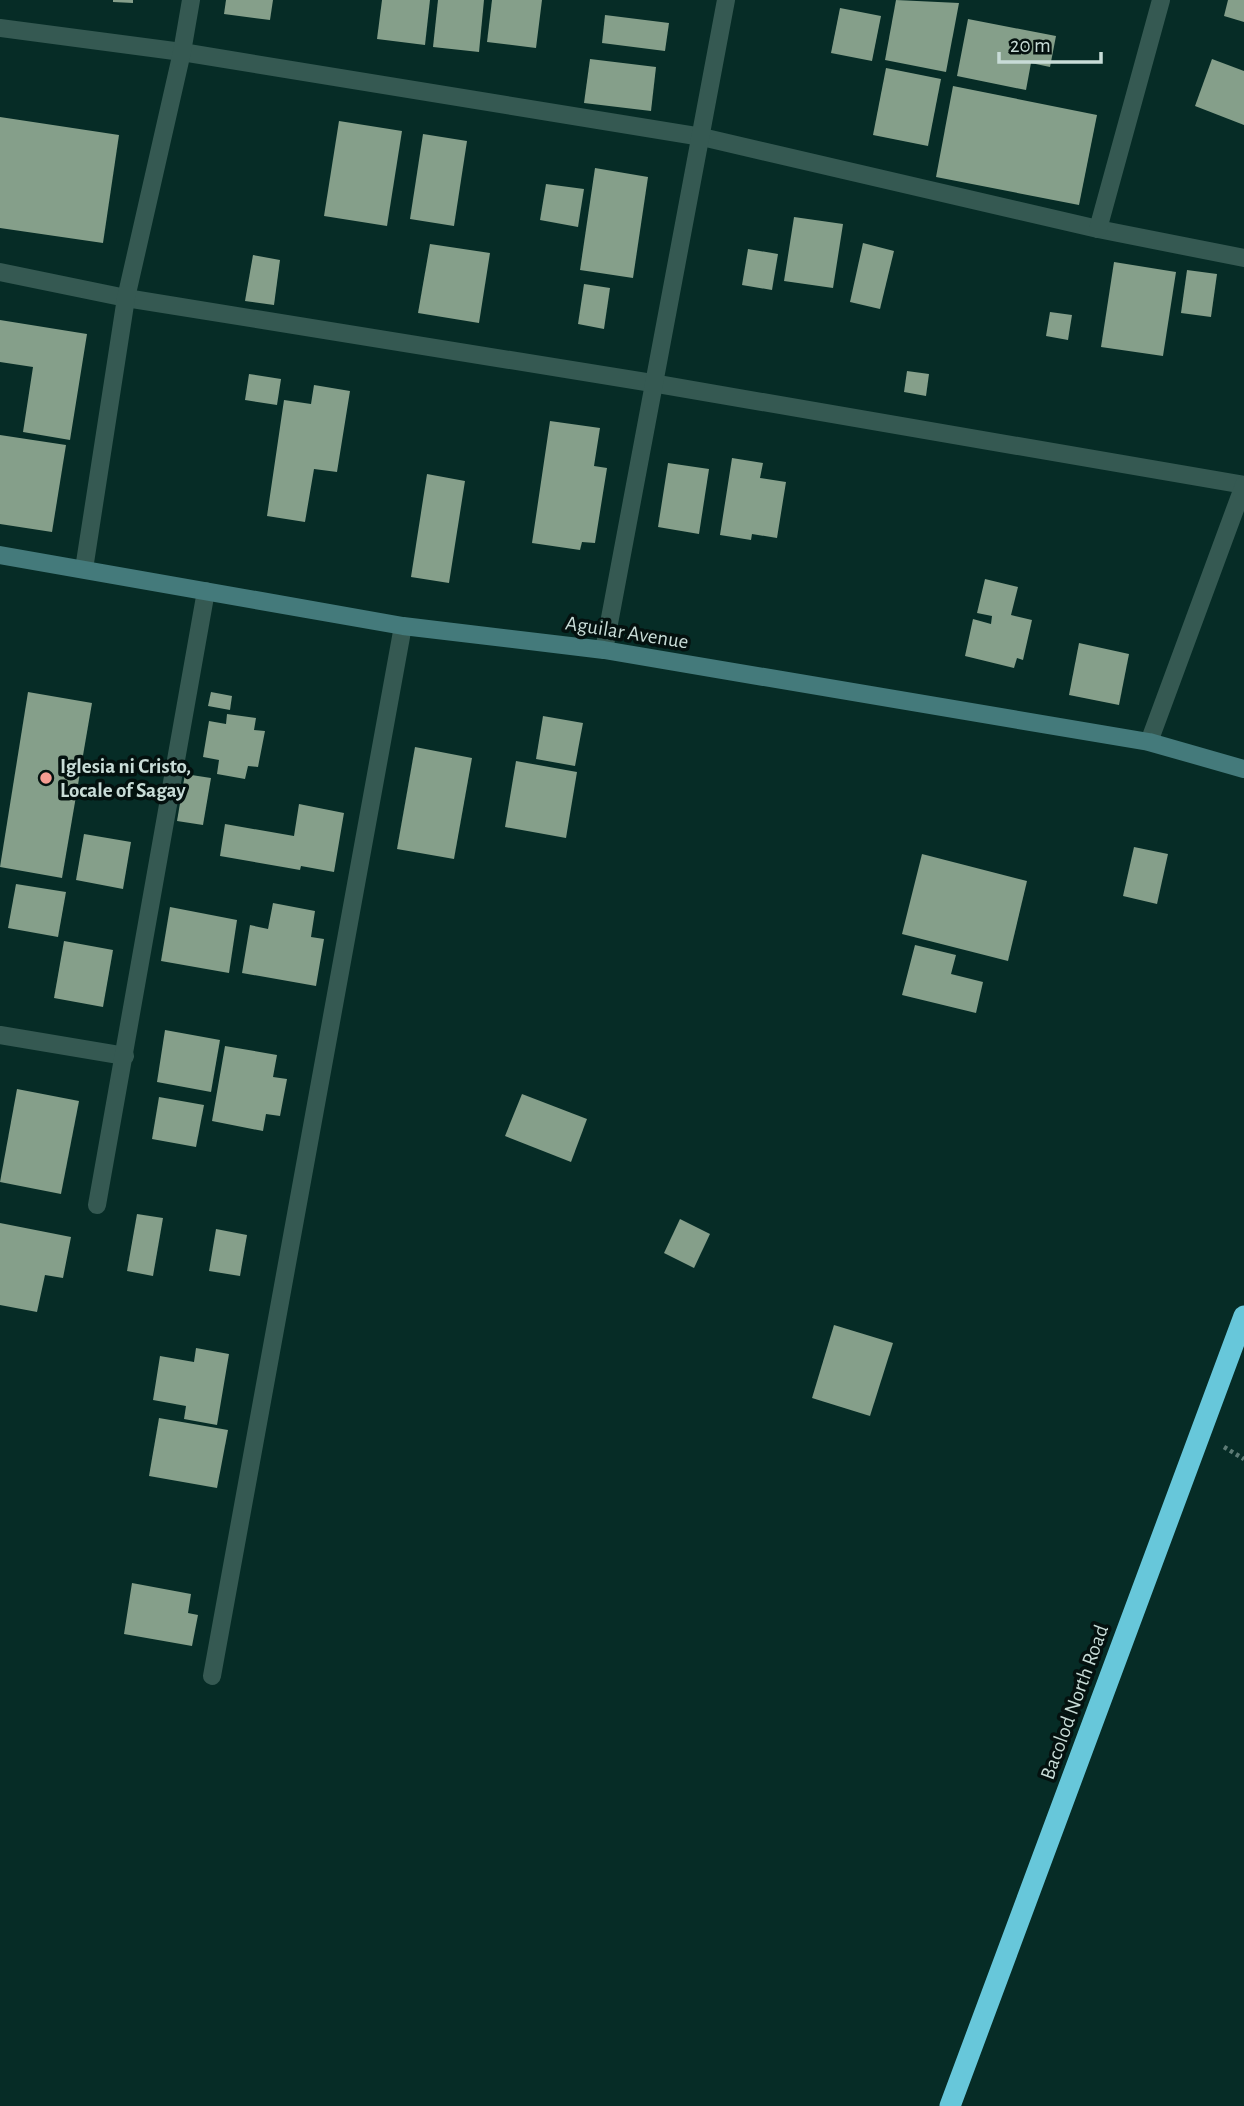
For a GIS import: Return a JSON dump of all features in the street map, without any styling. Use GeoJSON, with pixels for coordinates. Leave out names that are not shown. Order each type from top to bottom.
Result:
{"type":"FeatureCollection","features":[{"type":"Feature","properties":{"kind":"highway","name":"Bacolod North Road"},"geometry":{"type":"LineString","coordinates":[[950,2106],[1244,1316]]}},
{"type":"Feature","properties":{"kind":"street"},"geometry":{"type":"LineString","coordinates":[[84,569],[126,298],[182,52],[191,0]]}},
{"type":"Feature","properties":{"kind":"street"},"geometry":{"type":"LineString","coordinates":[[604,650],[726,0]]}},
{"type":"Feature","properties":{"kind":"street"},"geometry":{"type":"LineString","coordinates":[[1098,229],[1161,0]]}},
{"type":"Feature","properties":{"kind":"street"},"geometry":{"type":"LineString","coordinates":[[0,28],[182,52],[702,137],[1098,229],[1244,258]]}},
{"type":"Feature","properties":{"kind":"street"},"geometry":{"type":"LineString","coordinates":[[0,272],[126,298],[652,383],[1244,485],[1149,742]]}},
{"type":"Feature","properties":{"kind":"street","name":"Aguilar Avenue"},"geometry":{"type":"LineString","coordinates":[[0,555],[403,626],[604,650],[1149,742],[1244,769]]}},
{"type":"Feature","properties":{"kind":"street"},"geometry":{"type":"LineString","coordinates":[[97,1205],[206,590]]}},
{"type":"Feature","properties":{"kind":"street"},"geometry":{"type":"LineString","coordinates":[[212,1676],[403,626]]}},
{"type":"Feature","properties":{"kind":"street"},"geometry":{"type":"LineString","coordinates":[[0,1035],[125,1056]]}},
{"type":"Feature","properties":{"kind":"building"},"geometry":{"type":"Polygon","coordinates":[[[133,0],[133,3],[113,2],[133,0]]]}},
{"type":"Feature","properties":{"kind":"building"},"geometry":{"type":"Polygon","coordinates":[[[226,0],[273,0],[270,20],[224,14],[226,0]]]}},
{"type":"Feature","properties":{"kind":"building"},"geometry":{"type":"Polygon","coordinates":[[[382,0],[430,0],[425,45],[377,39],[382,0]]]}},
{"type":"Feature","properties":{"kind":"building"},"geometry":{"type":"Polygon","coordinates":[[[438,0],[484,0],[479,52],[433,47],[438,0]]]}},
{"type":"Feature","properties":{"kind":"building"},"geometry":{"type":"Polygon","coordinates":[[[492,0],[542,0],[536,48],[487,42],[492,0]]]}},
{"type":"Feature","properties":{"kind":"building"},"geometry":{"type":"Polygon","coordinates":[[[896,0],[959,3],[946,72],[885,60],[896,0]]]}},
{"type":"Feature","properties":{"kind":"building"},"geometry":{"type":"Polygon","coordinates":[[[1228,0],[1244,0],[1244,22],[1224,16],[1228,0]]]}},
{"type":"Feature","properties":{"kind":"building"},"geometry":{"type":"Polygon","coordinates":[[[840,8],[881,16],[872,61],[831,53],[840,8]]]}},
{"type":"Feature","properties":{"kind":"building"},"geometry":{"type":"Polygon","coordinates":[[[605,15],[669,23],[665,51],[602,43],[605,15]]]}},
{"type":"Feature","properties":{"kind":"building"},"geometry":{"type":"Polygon","coordinates":[[[968,19],[1056,36],[1050,67],[1031,63],[1026,90],[957,76],[968,19]]]}},
{"type":"Feature","properties":{"kind":"building"},"geometry":{"type":"Polygon","coordinates":[[[590,59],[656,67],[651,111],[584,103],[590,59]]]}},
{"type":"Feature","properties":{"kind":"building"},"geometry":{"type":"Polygon","coordinates":[[[1212,59],[1244,71],[1244,125],[1195,106],[1212,59]]]}},
{"type":"Feature","properties":{"kind":"building"},"geometry":{"type":"Polygon","coordinates":[[[886,68],[941,79],[928,146],[873,135],[886,68]]]}},
{"type":"Feature","properties":{"kind":"building"},"geometry":{"type":"Polygon","coordinates":[[[953,86],[1097,115],[1079,205],[936,177],[953,86]]]}},
{"type":"Feature","properties":{"kind":"building"},"geometry":{"type":"Polygon","coordinates":[[[0,117],[119,135],[103,243],[0,228],[0,117]]]}},
{"type":"Feature","properties":{"kind":"building"},"geometry":{"type":"Polygon","coordinates":[[[339,121],[402,131],[387,226],[324,216],[339,121]]]}},
{"type":"Feature","properties":{"kind":"building"},"geometry":{"type":"Polygon","coordinates":[[[423,134],[467,141],[454,226],[410,219],[423,134]]]}},
{"type":"Feature","properties":{"kind":"building"},"geometry":{"type":"Polygon","coordinates":[[[595,168],[648,177],[633,278],[580,270],[595,168]]]}},
{"type":"Feature","properties":{"kind":"building"},"geometry":{"type":"Polygon","coordinates":[[[546,184],[584,189],[578,227],[540,220],[546,184]]]}},
{"type":"Feature","properties":{"kind":"building"},"geometry":{"type":"Polygon","coordinates":[[[794,217],[843,224],[833,288],[784,281],[794,217]]]}},
{"type":"Feature","properties":{"kind":"building"},"geometry":{"type":"Polygon","coordinates":[[[863,243],[894,251],[880,309],[850,302],[863,243]]]}},
{"type":"Feature","properties":{"kind":"building"},"geometry":{"type":"Polygon","coordinates":[[[430,244],[490,253],[479,323],[418,313],[430,244]]]}},
{"type":"Feature","properties":{"kind":"building"},"geometry":{"type":"Polygon","coordinates":[[[748,249],[778,254],[772,290],[742,285],[748,249]]]}},
{"type":"Feature","properties":{"kind":"building"},"geometry":{"type":"Polygon","coordinates":[[[253,255],[280,260],[274,305],[245,301],[253,255]]]}},
{"type":"Feature","properties":{"kind":"building"},"geometry":{"type":"Polygon","coordinates":[[[1114,262],[1176,272],[1163,356],[1101,347],[1114,262]]]}},
{"type":"Feature","properties":{"kind":"building"},"geometry":{"type":"Polygon","coordinates":[[[1187,270],[1217,274],[1211,317],[1181,313],[1187,270]]]}},
{"type":"Feature","properties":{"kind":"building"},"geometry":{"type":"Polygon","coordinates":[[[584,284],[610,288],[604,329],[578,324],[584,284]]]}},
{"type":"Feature","properties":{"kind":"building"},"geometry":{"type":"Polygon","coordinates":[[[1050,312],[1072,315],[1068,340],[1046,336],[1050,312]]]}},
{"type":"Feature","properties":{"kind":"building"},"geometry":{"type":"Polygon","coordinates":[[[0,320],[87,334],[70,440],[23,432],[33,367],[0,362],[0,320]]]}},
{"type":"Feature","properties":{"kind":"building"},"geometry":{"type":"Polygon","coordinates":[[[907,371],[929,374],[926,396],[904,392],[907,371]]]}},
{"type":"Feature","properties":{"kind":"building"},"geometry":{"type":"Polygon","coordinates":[[[249,374],[281,379],[277,405],[245,400],[249,374]]]}},
{"type":"Feature","properties":{"kind":"building"},"geometry":{"type":"Polygon","coordinates":[[[314,385],[350,391],[337,472],[314,469],[305,522],[267,516],[284,400],[311,404],[314,385]]]}},
{"type":"Feature","properties":{"kind":"building"},"geometry":{"type":"Polygon","coordinates":[[[550,421],[600,428],[594,466],[607,468],[595,543],[582,542],[580,550],[532,543],[550,421]]]}},
{"type":"Feature","properties":{"kind":"building"},"geometry":{"type":"Polygon","coordinates":[[[0,435],[66,445],[52,532],[0,524],[0,435]]]}},
{"type":"Feature","properties":{"kind":"building"},"geometry":{"type":"Polygon","coordinates":[[[732,458],[763,463],[760,478],[786,482],[777,538],[752,534],[751,540],[720,535],[732,458]]]}},
{"type":"Feature","properties":{"kind":"building"},"geometry":{"type":"Polygon","coordinates":[[[668,463],[709,469],[699,534],[658,527],[668,463]]]}},
{"type":"Feature","properties":{"kind":"building"},"geometry":{"type":"Polygon","coordinates":[[[427,474],[465,481],[449,583],[411,577],[427,474]]]}},
{"type":"Feature","properties":{"kind":"building"},"geometry":{"type":"Polygon","coordinates":[[[985,579],[1018,587],[1011,615],[1032,620],[1023,660],[1017,658],[1014,668],[965,656],[973,619],[991,624],[992,616],[977,613],[985,579]]]}},
{"type":"Feature","properties":{"kind":"building"},"geometry":{"type":"Polygon","coordinates":[[[1079,643],[1129,654],[1119,705],[1069,695],[1079,643]]]}},
{"type":"Feature","properties":{"kind":"building","name":"Iglesia ni Cristo, Locale of Sagay"},"geometry":{"type":"Polygon","coordinates":[[[28,692],[92,703],[62,878],[0,867],[28,692]]]}},
{"type":"Feature","properties":{"kind":"building"},"geometry":{"type":"Polygon","coordinates":[[[211,692],[232,696],[230,710],[208,706],[211,692]]]}},
{"type":"Feature","properties":{"kind":"building"},"geometry":{"type":"Polygon","coordinates":[[[227,714],[256,718],[254,730],[265,731],[258,767],[248,766],[245,779],[217,774],[219,760],[203,757],[209,721],[226,724],[227,714]]]}},
{"type":"Feature","properties":{"kind":"building"},"geometry":{"type":"Polygon","coordinates":[[[543,716],[583,723],[575,766],[536,759],[543,716]]]}},
{"type":"Feature","properties":{"kind":"building"},"geometry":{"type":"Polygon","coordinates":[[[415,747],[472,758],[454,859],[397,849],[415,747]]]}},
{"type":"Feature","properties":{"kind":"building"},"geometry":{"type":"Polygon","coordinates":[[[516,761],[577,772],[566,838],[505,827],[516,761]]]}},
{"type":"Feature","properties":{"kind":"building"},"geometry":{"type":"Polygon","coordinates":[[[185,774],[211,778],[203,825],[177,821],[185,774]]]}},
{"type":"Feature","properties":{"kind":"building"},"geometry":{"type":"Polygon","coordinates":[[[299,804],[344,813],[334,872],[301,866],[300,870],[220,856],[225,824],[294,836],[299,804]]]}},
{"type":"Feature","properties":{"kind":"building"},"geometry":{"type":"Polygon","coordinates":[[[84,834],[131,842],[123,889],[76,880],[84,834]]]}},
{"type":"Feature","properties":{"kind":"building"},"geometry":{"type":"Polygon","coordinates":[[[1134,847],[1168,854],[1157,904],[1123,896],[1134,847]]]}},
{"type":"Feature","properties":{"kind":"building"},"geometry":{"type":"Polygon","coordinates":[[[922,854],[1027,881],[1008,961],[902,934],[922,854]]]}},
{"type":"Feature","properties":{"kind":"building"},"geometry":{"type":"Polygon","coordinates":[[[16,884],[66,892],[58,937],[8,928],[16,884]]]}},
{"type":"Feature","properties":{"kind":"building"},"geometry":{"type":"Polygon","coordinates":[[[273,903],[315,911],[311,937],[324,939],[316,986],[242,973],[250,925],[268,929],[273,903]]]}},
{"type":"Feature","properties":{"kind":"building"},"geometry":{"type":"Polygon","coordinates":[[[170,907],[237,920],[229,973],[161,961],[170,907]]]}},
{"type":"Feature","properties":{"kind":"building"},"geometry":{"type":"Polygon","coordinates":[[[64,941],[113,950],[103,1007],[54,998],[64,941]]]}},
{"type":"Feature","properties":{"kind":"building"},"geometry":{"type":"Polygon","coordinates":[[[915,945],[956,955],[951,974],[983,982],[976,1013],[902,995],[915,945]]]}},
{"type":"Feature","properties":{"kind":"building"},"geometry":{"type":"Polygon","coordinates":[[[165,1030],[220,1040],[211,1092],[157,1082],[165,1030]]]}},
{"type":"Feature","properties":{"kind":"building"},"geometry":{"type":"Polygon","coordinates":[[[225,1046],[277,1055],[273,1077],[287,1079],[280,1116],[266,1114],[263,1131],[212,1121],[225,1046]]]}},
{"type":"Feature","properties":{"kind":"building"},"geometry":{"type":"Polygon","coordinates":[[[17,1089],[79,1101],[61,1194],[0,1182],[17,1089]]]}},
{"type":"Feature","properties":{"kind":"building"},"geometry":{"type":"Polygon","coordinates":[[[522,1094],[587,1119],[571,1162],[505,1136],[522,1094]]]}},
{"type":"Feature","properties":{"kind":"building"},"geometry":{"type":"Polygon","coordinates":[[[159,1097],[204,1105],[196,1147],[152,1139],[159,1097]]]}},
{"type":"Feature","properties":{"kind":"building"},"geometry":{"type":"Polygon","coordinates":[[[137,1214],[163,1218],[153,1276],[127,1271],[137,1214]]]}},
{"type":"Feature","properties":{"kind":"building"},"geometry":{"type":"Polygon","coordinates":[[[680,1219],[710,1234],[694,1268],[664,1253],[680,1219]]]}},
{"type":"Feature","properties":{"kind":"building"},"geometry":{"type":"Polygon","coordinates":[[[0,1223],[71,1237],[63,1278],[45,1275],[37,1312],[0,1305],[0,1223]]]}},
{"type":"Feature","properties":{"kind":"building"},"geometry":{"type":"Polygon","coordinates":[[[216,1229],[247,1235],[240,1276],[209,1271],[216,1229]]]}},
{"type":"Feature","properties":{"kind":"building"},"geometry":{"type":"Polygon","coordinates":[[[834,1325],[893,1343],[870,1416],[812,1398],[834,1325]]]}},
{"type":"Feature","properties":{"kind":"building"},"geometry":{"type":"Polygon","coordinates":[[[196,1348],[229,1354],[217,1425],[184,1419],[186,1406],[153,1400],[160,1356],[194,1362],[196,1348]]]}},
{"type":"Feature","properties":{"kind":"building"},"geometry":{"type":"Polygon","coordinates":[[[159,1418],[228,1430],[217,1488],[149,1476],[159,1418]]]}},
{"type":"Feature","properties":{"kind":"building"},"geometry":{"type":"Polygon","coordinates":[[[132,1583],[191,1594],[188,1613],[198,1615],[192,1646],[124,1634],[132,1583]]]}},
{"type":"Feature","properties":{"kind":"place","name":"Iglesia ni Cristo, Locale of Sagay"},"geometry":{"type":"Point","coordinates":[46,778]}}]}
